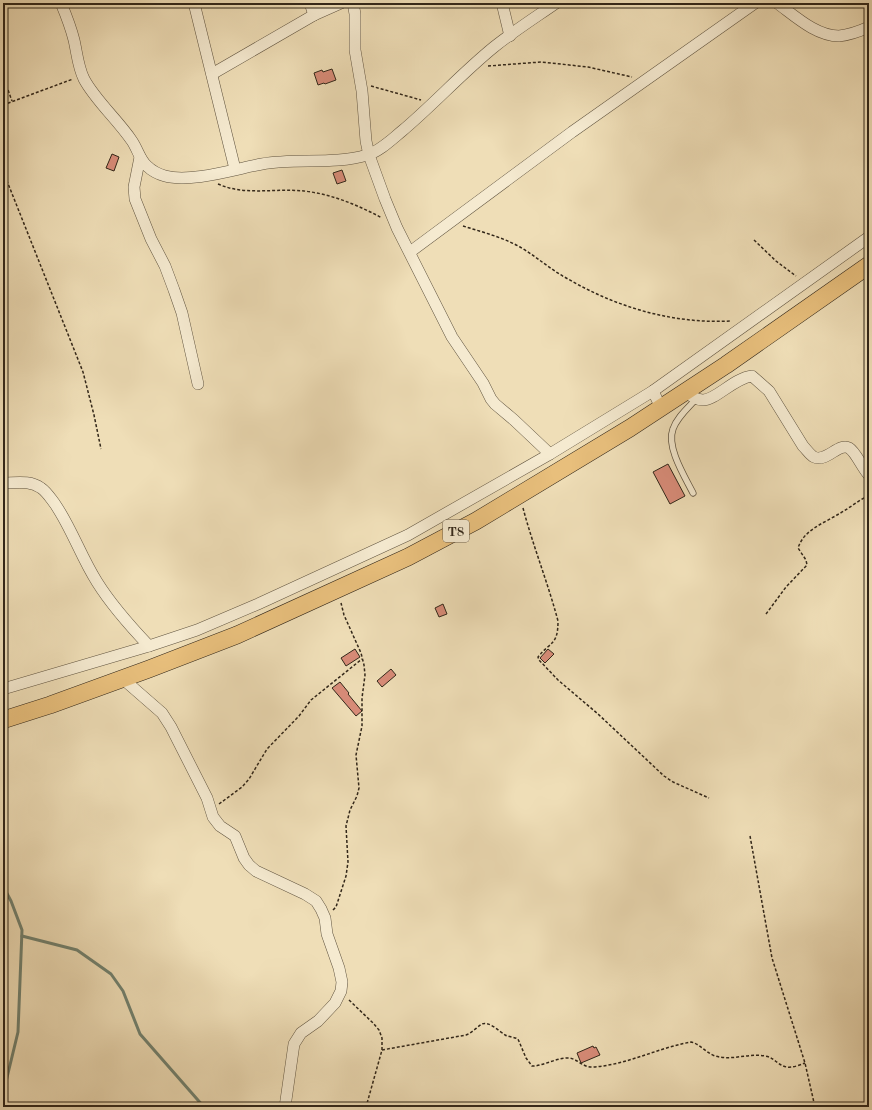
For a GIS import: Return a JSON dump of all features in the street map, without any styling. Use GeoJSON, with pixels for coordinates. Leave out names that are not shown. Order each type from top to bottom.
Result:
{"type":"FeatureCollection","features":[{"type":"Feature","properties":{"kind":"main road","name":"T8"},"geometry":{"type":"LineString","coordinates":[[3,720],[123,679],[236,635],[408,557],[476,521],[661,408],[691,395],[726,365],[869,265]]}},
{"type":"Feature","properties":{"kind":"street"},"geometry":{"type":"LineString","coordinates":[[61,3],[74,40],[83,75],[93,92],[132,141],[140,157],[150,169],[164,176],[175,178],[202,176],[276,162],[338,160],[369,155],[381,148],[495,46],[556,3]]}},
{"type":"Feature","properties":{"kind":"street"},"geometry":{"type":"LineString","coordinates":[[194,3],[235,169]]}},
{"type":"Feature","properties":{"kind":"street"},"geometry":{"type":"LineString","coordinates":[[310,3],[314,15]]}},
{"type":"Feature","properties":{"kind":"street"},"geometry":{"type":"LineString","coordinates":[[212,74],[314,15],[341,3]]}},
{"type":"Feature","properties":{"kind":"street"},"geometry":{"type":"LineString","coordinates":[[353,3],[355,14],[355,50],[361,84],[364,129],[369,155],[397,228],[452,337],[483,383],[491,399],[550,454]]}},
{"type":"Feature","properties":{"kind":"street"},"geometry":{"type":"LineString","coordinates":[[502,3],[510,36]]}},
{"type":"Feature","properties":{"kind":"street"},"geometry":{"type":"LineString","coordinates":[[410,252],[572,132],[755,3]]}},
{"type":"Feature","properties":{"kind":"street"},"geometry":{"type":"LineString","coordinates":[[777,3],[807,24],[825,34],[840,36],[869,27]]}},
{"type":"Feature","properties":{"kind":"street"},"geometry":{"type":"LineString","coordinates":[[140,157],[134,187],[135,199],[151,239],[165,266],[182,313],[198,384]]}},
{"type":"Feature","properties":{"kind":"street"},"geometry":{"type":"LineString","coordinates":[[3,689],[150,646],[196,630],[258,604],[408,535],[550,454],[653,391],[869,237]]}},
{"type":"Feature","properties":{"kind":"street"},"geometry":{"type":"LineString","coordinates":[[691,395],[704,400],[739,380],[752,376],[769,391],[803,446],[810,454],[816,458],[820,458],[845,446],[849,448],[869,475]]}},
{"type":"Feature","properties":{"kind":"street"},"geometry":{"type":"LineString","coordinates":[[653,391],[661,408]]}},
{"type":"Feature","properties":{"kind":"street"},"geometry":{"type":"LineString","coordinates":[[3,483],[27,482],[41,488],[48,494],[66,521],[79,550],[97,582],[121,616],[150,646]]}},
{"type":"Feature","properties":{"kind":"street"},"geometry":{"type":"LineString","coordinates":[[123,679],[162,713],[171,726],[207,798],[211,812],[216,821],[235,836],[244,858],[249,865],[256,871],[305,894],[316,901],[325,918],[327,934],[339,968],[342,982],[341,991],[335,1003],[326,1014],[301,1033],[294,1044],[285,1107]]}},
{"type":"Feature","properties":{"kind":"lane"},"geometry":{"type":"LineString","coordinates":[[691,395],[673,429],[671,438],[675,456],[693,493]]}},
{"type":"Feature","properties":{"kind":"path"},"geometry":{"type":"LineString","coordinates":[[471,67],[541,62],[588,67],[646,80]]}},
{"type":"Feature","properties":{"kind":"path"},"geometry":{"type":"LineString","coordinates":[[3,105],[83,75]]}},
{"type":"Feature","properties":{"kind":"path"},"geometry":{"type":"LineString","coordinates":[[3,76],[12,102]]}},
{"type":"Feature","properties":{"kind":"path"},"geometry":{"type":"LineString","coordinates":[[361,84],[433,103]]}},
{"type":"Feature","properties":{"kind":"path"},"geometry":{"type":"LineString","coordinates":[[3,171],[83,372],[101,449]]}},
{"type":"Feature","properties":{"kind":"path"},"geometry":{"type":"LineString","coordinates":[[202,176],[232,189],[254,191],[303,191],[347,201],[373,213],[397,228]]}},
{"type":"Feature","properties":{"kind":"path"},"geometry":{"type":"LineString","coordinates":[[451,222],[490,234],[519,247],[566,278],[596,294],[634,309],[675,319],[712,322],[751,321]]}},
{"type":"Feature","properties":{"kind":"path"},"geometry":{"type":"LineString","coordinates":[[754,240],[786,269],[806,282]]}},
{"type":"Feature","properties":{"kind":"path"},"geometry":{"type":"LineString","coordinates":[[520,495],[558,621],[556,638],[551,645],[540,654],[538,657],[539,660],[558,680],[598,714],[664,776],[673,782],[709,798]]}},
{"type":"Feature","properties":{"kind":"path"},"geometry":{"type":"LineString","coordinates":[[766,614],[786,587],[807,565],[806,560],[798,548],[803,537],[818,525],[838,515],[869,495]]}},
{"type":"Feature","properties":{"kind":"path"},"geometry":{"type":"LineString","coordinates":[[325,918],[336,907],[346,876],[348,862],[346,826],[350,810],[359,788],[356,755],[362,726],[362,698],[365,675],[362,659],[344,615],[338,589]]}},
{"type":"Feature","properties":{"kind":"path"},"geometry":{"type":"LineString","coordinates":[[211,812],[242,787],[273,742],[299,716],[311,700],[362,659]]}},
{"type":"Feature","properties":{"kind":"path"},"geometry":{"type":"LineString","coordinates":[[750,836],[772,958],[805,1064],[815,1107]]}},
{"type":"Feature","properties":{"kind":"path"},"geometry":{"type":"LineString","coordinates":[[341,991],[379,1030],[382,1038],[382,1050],[366,1107]]}},
{"type":"Feature","properties":{"kind":"path"},"geometry":{"type":"LineString","coordinates":[[382,1050],[466,1035],[473,1032],[482,1024],[486,1024],[494,1027],[506,1035],[518,1039],[526,1058],[532,1066],[569,1058],[590,1067],[607,1066],[691,1042],[696,1043],[709,1053],[716,1056],[731,1058],[764,1055],[774,1059],[788,1068],[805,1064]]}},
{"type":"Feature","properties":{"kind":"building"},"geometry":{"type":"Polygon","coordinates":[[[332,69],[336,80],[318,85],[314,73],[332,69]]]}},
{"type":"Feature","properties":{"kind":"building"},"geometry":{"type":"Polygon","coordinates":[[[112,154],[119,157],[114,171],[106,168],[112,154]]]}},
{"type":"Feature","properties":{"kind":"building"},"geometry":{"type":"Polygon","coordinates":[[[342,170],[346,181],[337,184],[333,173],[342,170]]]}},
{"type":"Feature","properties":{"kind":"building"},"geometry":{"type":"Polygon","coordinates":[[[668,464],[685,496],[670,504],[653,472],[668,464]]]}},
{"type":"Feature","properties":{"kind":"building"},"geometry":{"type":"Polygon","coordinates":[[[443,604],[447,614],[439,617],[435,608],[443,604]]]}},
{"type":"Feature","properties":{"kind":"building"},"geometry":{"type":"Polygon","coordinates":[[[355,649],[360,657],[346,666],[341,658],[355,649]]]}},
{"type":"Feature","properties":{"kind":"building"},"geometry":{"type":"Polygon","coordinates":[[[548,649],[554,654],[545,663],[540,658],[548,649]]]}},
{"type":"Feature","properties":{"kind":"building"},"geometry":{"type":"Polygon","coordinates":[[[391,669],[396,675],[382,687],[377,681],[391,669]]]}},
{"type":"Feature","properties":{"kind":"building"},"geometry":{"type":"Polygon","coordinates":[[[340,682],[362,711],[356,716],[332,688],[340,682]]]}},
{"type":"Feature","properties":{"kind":"building"},"geometry":{"type":"Polygon","coordinates":[[[593,1046],[594,1048],[596,1047],[600,1055],[581,1063],[577,1053],[593,1046]]]}},
{"type":"Feature","properties":{"kind":"waterway"},"geometry":{"type":"LineString","coordinates":[[3,886],[11,901],[22,930],[18,1032],[3,1094]]}},
{"type":"Feature","properties":{"kind":"waterway"},"geometry":{"type":"LineString","coordinates":[[22,936],[77,950],[111,974],[123,991],[140,1034],[204,1107]]}}]}
